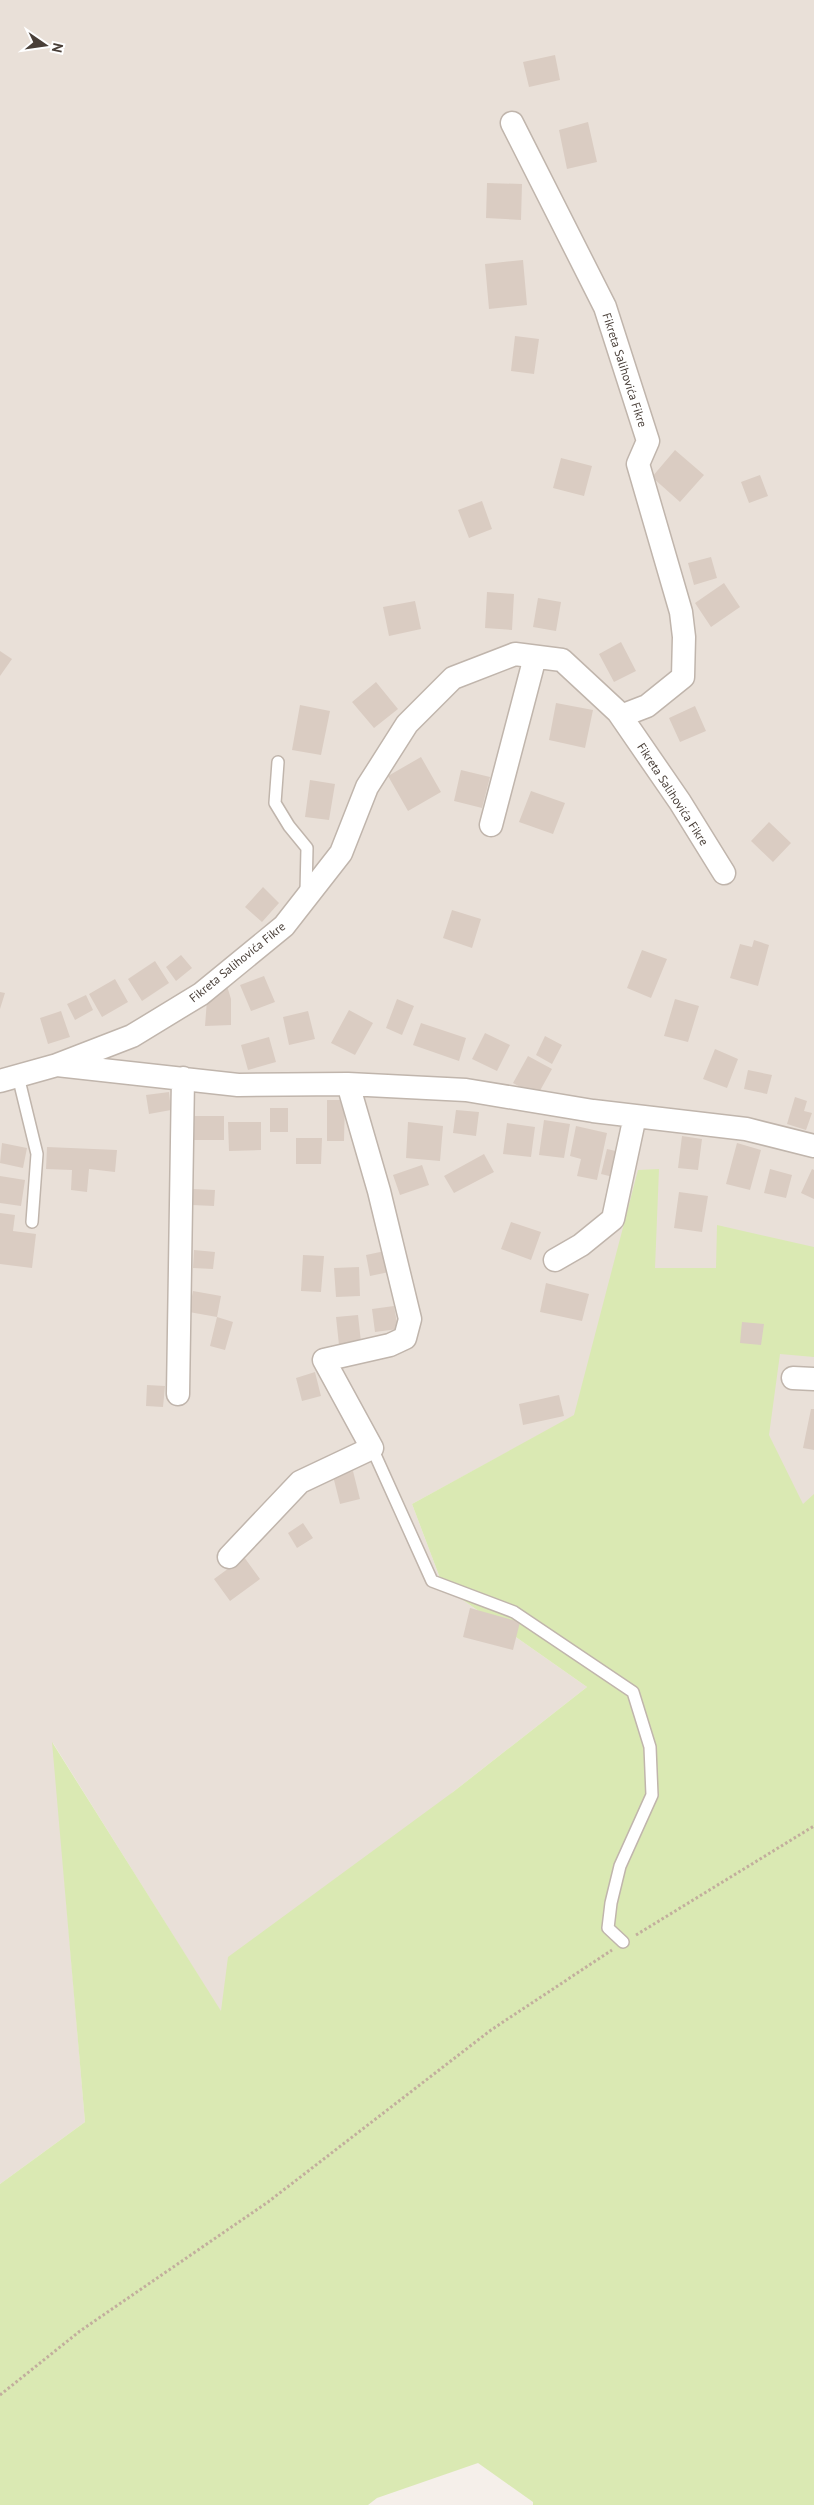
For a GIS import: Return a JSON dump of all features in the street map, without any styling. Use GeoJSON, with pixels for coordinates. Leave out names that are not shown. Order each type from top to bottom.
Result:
{"type":"FeatureCollection","features":[{"type":"Feature","properties":{"kind":"street","name":"Fikreta Salihovića Fikre"},"geometry":{"type":"LineString","coordinates":[[512,122],[605,308],[648,441],[638,464],[680,612],[684,637],[683,677],[647,706],[621,716]]}},
{"type":"Feature","properties":{"kind":"street","name":"Fikreta Salihovića Fikre"},"geometry":{"type":"LineString","coordinates":[[9,1079],[57,1065],[132,1036],[201,994],[284,926],[341,853],[367,787],[407,724],[453,678],[515,654],[562,660],[621,716],[680,802],[724,872]]}},
{"type":"Feature","properties":{"kind":"street"},"geometry":{"type":"LineString","coordinates":[[491,825],[535,657]]}},
{"type":"Feature","properties":{"kind":"street","name":"Fikreta Salihovića Fikre"},"geometry":{"type":"LineString","coordinates":[[57,1065],[238,1084],[348,1084],[466,1090],[593,1111],[746,1129],[814,1146]]}},
{"type":"Feature","properties":{"kind":"street"},"geometry":{"type":"LineString","coordinates":[[178,1394],[183,1078]]}},
{"type":"Feature","properties":{"kind":"street"},"geometry":{"type":"LineString","coordinates":[[229,1557],[300,1482],[372,1448],[324,1360],[397,1342],[405,1338],[410,1319],[379,1191],[348,1084]]}},
{"type":"Feature","properties":{"kind":"street"},"geometry":{"type":"LineString","coordinates":[[555,1260],[581,1245],[613,1219],[634,1116]]}},
{"type":"Feature","properties":{"kind":"lane"},"geometry":{"type":"LineString","coordinates":[[278,762],[275,803],[289,826],[307,848],[306,898]]}},
{"type":"Feature","properties":{"kind":"lane"},"geometry":{"type":"LineString","coordinates":[[9,1079],[37,1154],[32,1222]]}},
{"type":"Feature","properties":{"kind":"lane"},"geometry":{"type":"LineString","coordinates":[[372,1448],[432,1581],[514,1612],[633,1692],[650,1747],[652,1795],[620,1866],[611,1903],[608,1928],[624,1942]]}},
{"type":"Feature","properties":{"kind":"path"},"geometry":{"type":"LineString","coordinates":[[0,2395],[80,2331],[268,2202],[491,2030],[624,1942],[814,1826]]}},
{"type":"Feature","properties":{"kind":"shaded area"},"geometry":{"type":"Polygon","coordinates":[[[0,0],[814,0],[814,1693],[603,1400],[412,1504],[443,1586],[587,1687],[453,1792],[221,2012],[53,1743],[85,2122],[0,2184],[0,0]]]}},
{"type":"Feature","properties":{"kind":"green space"},"geometry":{"type":"Polygon","coordinates":[[[659,1169],[655,1268],[716,1268],[717,1225],[814,1247],[814,1357],[780,1354],[769,1435],[803,1504],[814,1494],[814,2505],[533,2505],[533,2502],[478,2463],[377,2498],[368,2505],[0,2505],[0,2184],[85,2122],[52,1742],[221,2011],[228,1957],[453,1792],[587,1687],[443,1586],[412,1504],[574,1415],[638,1170],[659,1169]]]}},
{"type":"Feature","properties":{"kind":"building"},"geometry":{"type":"Polygon","coordinates":[[[555,55],[560,80],[529,87],[523,62],[555,55]]]}},
{"type":"Feature","properties":{"kind":"building"},"geometry":{"type":"Polygon","coordinates":[[[588,122],[597,162],[567,169],[559,130],[588,122]]]}},
{"type":"Feature","properties":{"kind":"building"},"geometry":{"type":"Polygon","coordinates":[[[487,183],[522,184],[521,220],[486,218],[487,183]]]}},
{"type":"Feature","properties":{"kind":"building"},"geometry":{"type":"Polygon","coordinates":[[[523,260],[527,305],[489,309],[485,264],[523,260]]]}},
{"type":"Feature","properties":{"kind":"building"},"geometry":{"type":"Polygon","coordinates":[[[515,336],[539,339],[534,374],[511,371],[515,336]]]}},
{"type":"Feature","properties":{"kind":"building"},"geometry":{"type":"Polygon","coordinates":[[[675,450],[704,475],[680,502],[652,477],[675,450]]]}},
{"type":"Feature","properties":{"kind":"building"},"geometry":{"type":"Polygon","coordinates":[[[561,458],[592,466],[584,496],[553,488],[561,458]]]}},
{"type":"Feature","properties":{"kind":"building"},"geometry":{"type":"Polygon","coordinates":[[[760,475],[768,496],[749,503],[741,482],[760,475]]]}},
{"type":"Feature","properties":{"kind":"building"},"geometry":{"type":"Polygon","coordinates":[[[482,501],[492,529],[469,538],[458,510],[482,501]]]}},
{"type":"Feature","properties":{"kind":"building"},"geometry":{"type":"Polygon","coordinates":[[[711,557],[717,578],[694,585],[688,563],[711,557]]]}},
{"type":"Feature","properties":{"kind":"building"},"geometry":{"type":"Polygon","coordinates":[[[724,583],[740,607],[711,627],[695,603],[724,583]]]}},
{"type":"Feature","properties":{"kind":"building"},"geometry":{"type":"Polygon","coordinates":[[[487,592],[514,594],[512,630],[485,628],[487,592]]]}},
{"type":"Feature","properties":{"kind":"building"},"geometry":{"type":"Polygon","coordinates":[[[538,598],[561,602],[556,631],[533,627],[538,598]]]}},
{"type":"Feature","properties":{"kind":"building"},"geometry":{"type":"Polygon","coordinates":[[[415,601],[421,629],[389,636],[383,607],[415,601]]]}},
{"type":"Feature","properties":{"kind":"building"},"geometry":{"type":"Polygon","coordinates":[[[621,642],[636,671],[614,682],[599,654],[621,642]]]}},
{"type":"Feature","properties":{"kind":"building"},"geometry":{"type":"Polygon","coordinates":[[[0,651],[12,659],[0,676],[0,651]]]}},
{"type":"Feature","properties":{"kind":"building"},"geometry":{"type":"Polygon","coordinates":[[[376,682],[398,709],[374,728],[352,702],[376,682]]]}},
{"type":"Feature","properties":{"kind":"building"},"geometry":{"type":"Polygon","coordinates":[[[556,703],[593,710],[585,748],[549,740],[556,703]]]}},
{"type":"Feature","properties":{"kind":"building"},"geometry":{"type":"Polygon","coordinates":[[[300,705],[330,711],[321,755],[292,750],[300,705]]]}},
{"type":"Feature","properties":{"kind":"building"},"geometry":{"type":"Polygon","coordinates":[[[695,706],[706,731],[680,742],[669,718],[695,706]]]}},
{"type":"Feature","properties":{"kind":"building"},"geometry":{"type":"Polygon","coordinates":[[[421,757],[441,792],[408,811],[388,776],[421,757]]]}},
{"type":"Feature","properties":{"kind":"building"},"geometry":{"type":"Polygon","coordinates":[[[461,770],[490,777],[482,808],[454,801],[461,770]]]}},
{"type":"Feature","properties":{"kind":"building"},"geometry":{"type":"Polygon","coordinates":[[[310,780],[335,784],[329,820],[305,817],[310,780]]]}},
{"type":"Feature","properties":{"kind":"building"},"geometry":{"type":"Polygon","coordinates":[[[531,791],[565,803],[553,834],[519,822],[531,791]]]}},
{"type":"Feature","properties":{"kind":"building"},"geometry":{"type":"Polygon","coordinates":[[[769,822],[791,843],[773,862],[751,841],[769,822]]]}},
{"type":"Feature","properties":{"kind":"building"},"geometry":{"type":"Polygon","coordinates":[[[263,887],[279,903],[262,922],[245,907],[263,887]]]}},
{"type":"Feature","properties":{"kind":"building"},"geometry":{"type":"Polygon","coordinates":[[[452,910],[481,919],[472,948],[443,938],[452,910]]]}},
{"type":"Feature","properties":{"kind":"building"},"geometry":{"type":"Polygon","coordinates":[[[754,940],[769,945],[758,986],[730,978],[740,944],[752,947],[754,940]]]}},
{"type":"Feature","properties":{"kind":"building"},"geometry":{"type":"Polygon","coordinates":[[[642,950],[667,959],[651,998],[627,988],[642,950]]]}},
{"type":"Feature","properties":{"kind":"building"},"geometry":{"type":"Polygon","coordinates":[[[181,955],[192,968],[176,981],[166,967],[181,955]]]}},
{"type":"Feature","properties":{"kind":"building"},"geometry":{"type":"Polygon","coordinates":[[[155,961],[169,983],[142,1001],[128,979],[155,961]]]}},
{"type":"Feature","properties":{"kind":"building"},"geometry":{"type":"Polygon","coordinates":[[[264,976],[275,1002],[251,1011],[240,985],[264,976]]]}},
{"type":"Feature","properties":{"kind":"building"},"geometry":{"type":"Polygon","coordinates":[[[115,979],[128,1002],[102,1017],[89,994],[115,979]]]}},
{"type":"Feature","properties":{"kind":"building"},"geometry":{"type":"Polygon","coordinates":[[[227,986],[231,999],[231,1025],[205,1026],[207,1000],[227,986]]]}},
{"type":"Feature","properties":{"kind":"building"},"geometry":{"type":"Polygon","coordinates":[[[0,992],[5,993],[0,1009],[0,992]]]}},
{"type":"Feature","properties":{"kind":"building"},"geometry":{"type":"Polygon","coordinates":[[[86,995],[93,1010],[75,1020],[67,1004],[86,995]]]}},
{"type":"Feature","properties":{"kind":"building"},"geometry":{"type":"Polygon","coordinates":[[[397,999],[414,1006],[402,1035],[386,1028],[397,999]]]}},
{"type":"Feature","properties":{"kind":"building"},"geometry":{"type":"Polygon","coordinates":[[[675,999],[699,1006],[688,1042],[664,1036],[675,999]]]}},
{"type":"Feature","properties":{"kind":"building"},"geometry":{"type":"Polygon","coordinates":[[[349,1010],[373,1023],[355,1055],[331,1043],[349,1010]]]}},
{"type":"Feature","properties":{"kind":"building"},"geometry":{"type":"Polygon","coordinates":[[[61,1011],[70,1037],[48,1044],[40,1018],[61,1011]]]}},
{"type":"Feature","properties":{"kind":"building"},"geometry":{"type":"Polygon","coordinates":[[[308,1011],[315,1039],[289,1045],[283,1017],[308,1011]]]}},
{"type":"Feature","properties":{"kind":"building"},"geometry":{"type":"Polygon","coordinates":[[[421,1023],[466,1038],[459,1061],[413,1045],[421,1023]]]}},
{"type":"Feature","properties":{"kind":"building"},"geometry":{"type":"Polygon","coordinates":[[[485,1033],[510,1045],[497,1071],[472,1059],[485,1033]]]}},
{"type":"Feature","properties":{"kind":"building"},"geometry":{"type":"Polygon","coordinates":[[[545,1036],[562,1045],[552,1064],[536,1055],[545,1036]]]}},
{"type":"Feature","properties":{"kind":"building"},"geometry":{"type":"Polygon","coordinates":[[[269,1037],[276,1062],[248,1070],[241,1045],[269,1037]]]}},
{"type":"Feature","properties":{"kind":"building"},"geometry":{"type":"Polygon","coordinates":[[[715,1049],[738,1059],[727,1088],[703,1079],[715,1049]]]}},
{"type":"Feature","properties":{"kind":"building"},"geometry":{"type":"Polygon","coordinates":[[[528,1056],[552,1069],[537,1096],[513,1083],[528,1056]]]}},
{"type":"Feature","properties":{"kind":"building"},"geometry":{"type":"Polygon","coordinates":[[[748,1070],[772,1075],[767,1094],[744,1089],[748,1070]]]}},
{"type":"Feature","properties":{"kind":"building"},"geometry":{"type":"Polygon","coordinates":[[[169,1092],[171,1110],[149,1114],[146,1095],[169,1092]]]}},
{"type":"Feature","properties":{"kind":"building"},"geometry":{"type":"Polygon","coordinates":[[[795,1097],[807,1101],[804,1111],[812,1113],[806,1130],[787,1124],[795,1097]]]}},
{"type":"Feature","properties":{"kind":"building"},"geometry":{"type":"Polygon","coordinates":[[[327,1100],[345,1100],[344,1141],[327,1141],[327,1100]]]}},
{"type":"Feature","properties":{"kind":"building"},"geometry":{"type":"Polygon","coordinates":[[[270,1108],[288,1108],[288,1132],[270,1132],[270,1108]]]}},
{"type":"Feature","properties":{"kind":"building"},"geometry":{"type":"Polygon","coordinates":[[[456,1110],[479,1112],[476,1136],[453,1133],[456,1110]]]}},
{"type":"Feature","properties":{"kind":"building"},"geometry":{"type":"Polygon","coordinates":[[[189,1116],[224,1116],[224,1140],[189,1140],[189,1116]]]}},
{"type":"Feature","properties":{"kind":"building"},"geometry":{"type":"Polygon","coordinates":[[[544,1120],[570,1124],[564,1158],[539,1155],[544,1120]]]}},
{"type":"Feature","properties":{"kind":"building"},"geometry":{"type":"Polygon","coordinates":[[[228,1122],[261,1122],[261,1150],[229,1151],[228,1122]]]}},
{"type":"Feature","properties":{"kind":"building"},"geometry":{"type":"Polygon","coordinates":[[[408,1122],[443,1126],[440,1161],[406,1158],[408,1122]]]}},
{"type":"Feature","properties":{"kind":"building"},"geometry":{"type":"Polygon","coordinates":[[[507,1123],[535,1127],[531,1157],[503,1154],[507,1123]]]}},
{"type":"Feature","properties":{"kind":"building"},"geometry":{"type":"Polygon","coordinates":[[[576,1126],[607,1133],[597,1180],[577,1176],[581,1159],[570,1156],[576,1126]]]}},
{"type":"Feature","properties":{"kind":"building"},"geometry":{"type":"Polygon","coordinates":[[[682,1136],[702,1139],[698,1170],[678,1168],[682,1136]]]}},
{"type":"Feature","properties":{"kind":"building"},"geometry":{"type":"Polygon","coordinates":[[[296,1138],[322,1138],[321,1164],[296,1164],[296,1138]]]}},
{"type":"Feature","properties":{"kind":"building"},"geometry":{"type":"Polygon","coordinates":[[[2,1143],[27,1148],[23,1168],[0,1163],[2,1143]]]}},
{"type":"Feature","properties":{"kind":"building"},"geometry":{"type":"Polygon","coordinates":[[[737,1143],[761,1150],[750,1190],[726,1184],[737,1143]]]}},
{"type":"Feature","properties":{"kind":"building"},"geometry":{"type":"Polygon","coordinates":[[[47,1147],[117,1150],[115,1172],[89,1169],[87,1192],[71,1190],[72,1170],[46,1169],[47,1147]]]}},
{"type":"Feature","properties":{"kind":"building"},"geometry":{"type":"Polygon","coordinates":[[[607,1149],[620,1152],[613,1177],[601,1174],[607,1149]]]}},
{"type":"Feature","properties":{"kind":"building"},"geometry":{"type":"Polygon","coordinates":[[[484,1154],[494,1172],[454,1193],[444,1176],[484,1154]]]}},
{"type":"Feature","properties":{"kind":"building"},"geometry":{"type":"Polygon","coordinates":[[[422,1165],[429,1185],[400,1195],[393,1175],[422,1165]]]}},
{"type":"Feature","properties":{"kind":"building"},"geometry":{"type":"Polygon","coordinates":[[[770,1169],[792,1175],[786,1198],[764,1193],[770,1169]]]}},
{"type":"Feature","properties":{"kind":"building"},"geometry":{"type":"Polygon","coordinates":[[[812,1169],[814,1170],[814,1199],[801,1193],[812,1169]]]}},
{"type":"Feature","properties":{"kind":"building"},"geometry":{"type":"Polygon","coordinates":[[[0,1176],[25,1180],[21,1206],[0,1203],[0,1176]]]}},
{"type":"Feature","properties":{"kind":"building"},"geometry":{"type":"Polygon","coordinates":[[[192,1189],[215,1190],[214,1206],[192,1205],[192,1189]]]}},
{"type":"Feature","properties":{"kind":"building"},"geometry":{"type":"Polygon","coordinates":[[[679,1192],[708,1196],[702,1232],[674,1228],[679,1192]]]}},
{"type":"Feature","properties":{"kind":"building"},"geometry":{"type":"Polygon","coordinates":[[[0,1213],[15,1215],[13,1231],[36,1234],[32,1268],[0,1264],[0,1213]]]}},
{"type":"Feature","properties":{"kind":"building"},"geometry":{"type":"Polygon","coordinates":[[[511,1222],[541,1232],[531,1260],[501,1249],[511,1222]]]}},
{"type":"Feature","properties":{"kind":"building"},"geometry":{"type":"Polygon","coordinates":[[[194,1250],[215,1252],[213,1269],[193,1268],[194,1250]]]}},
{"type":"Feature","properties":{"kind":"building"},"geometry":{"type":"Polygon","coordinates":[[[385,1251],[389,1272],[370,1276],[366,1255],[385,1251]]]}},
{"type":"Feature","properties":{"kind":"building"},"geometry":{"type":"Polygon","coordinates":[[[303,1255],[324,1256],[321,1292],[301,1291],[303,1255]]]}},
{"type":"Feature","properties":{"kind":"building"},"geometry":{"type":"Polygon","coordinates":[[[359,1267],[360,1296],[336,1297],[334,1268],[359,1267]]]}},
{"type":"Feature","properties":{"kind":"building"},"geometry":{"type":"Polygon","coordinates":[[[546,1283],[589,1294],[582,1321],[540,1312],[546,1283]]]}},
{"type":"Feature","properties":{"kind":"building"},"geometry":{"type":"Polygon","coordinates":[[[193,1291],[221,1296],[217,1317],[189,1312],[193,1291]]]}},
{"type":"Feature","properties":{"kind":"building"},"geometry":{"type":"Polygon","coordinates":[[[394,1306],[398,1329],[375,1332],[372,1309],[394,1306]]]}},
{"type":"Feature","properties":{"kind":"building"},"geometry":{"type":"Polygon","coordinates":[[[358,1315],[361,1342],[339,1345],[336,1317],[358,1315]]]}},
{"type":"Feature","properties":{"kind":"building"},"geometry":{"type":"Polygon","coordinates":[[[217,1317],[233,1322],[225,1350],[210,1346],[217,1317]]]}},
{"type":"Feature","properties":{"kind":"building"},"geometry":{"type":"Polygon","coordinates":[[[742,1322],[764,1324],[761,1345],[740,1343],[742,1322]]]}},
{"type":"Feature","properties":{"kind":"building"},"geometry":{"type":"Polygon","coordinates":[[[315,1372],[321,1396],[302,1401],[296,1378],[315,1372]]]}},
{"type":"Feature","properties":{"kind":"building"},"geometry":{"type":"Polygon","coordinates":[[[147,1385],[165,1386],[163,1407],[146,1406],[147,1385]]]}},
{"type":"Feature","properties":{"kind":"building"},"geometry":{"type":"Polygon","coordinates":[[[559,1395],[564,1416],[523,1425],[519,1404],[559,1395]]]}},
{"type":"Feature","properties":{"kind":"building"},"geometry":{"type":"Polygon","coordinates":[[[811,1409],[814,1409],[814,1450],[803,1448],[811,1409]]]}},
{"type":"Feature","properties":{"kind":"building"},"geometry":{"type":"Polygon","coordinates":[[[353,1471],[360,1499],[340,1504],[333,1476],[353,1471]]]}},
{"type":"Feature","properties":{"kind":"building"},"geometry":{"type":"Polygon","coordinates":[[[303,1523],[313,1538],[297,1548],[288,1533],[303,1523]]]}},
{"type":"Feature","properties":{"kind":"building"},"geometry":{"type":"Polygon","coordinates":[[[244,1557],[260,1579],[230,1601],[214,1579],[244,1557]]]}},
{"type":"Feature","properties":{"kind":"building"},"geometry":{"type":"Polygon","coordinates":[[[470,1608],[520,1622],[513,1650],[463,1637],[470,1608]]]}}]}
